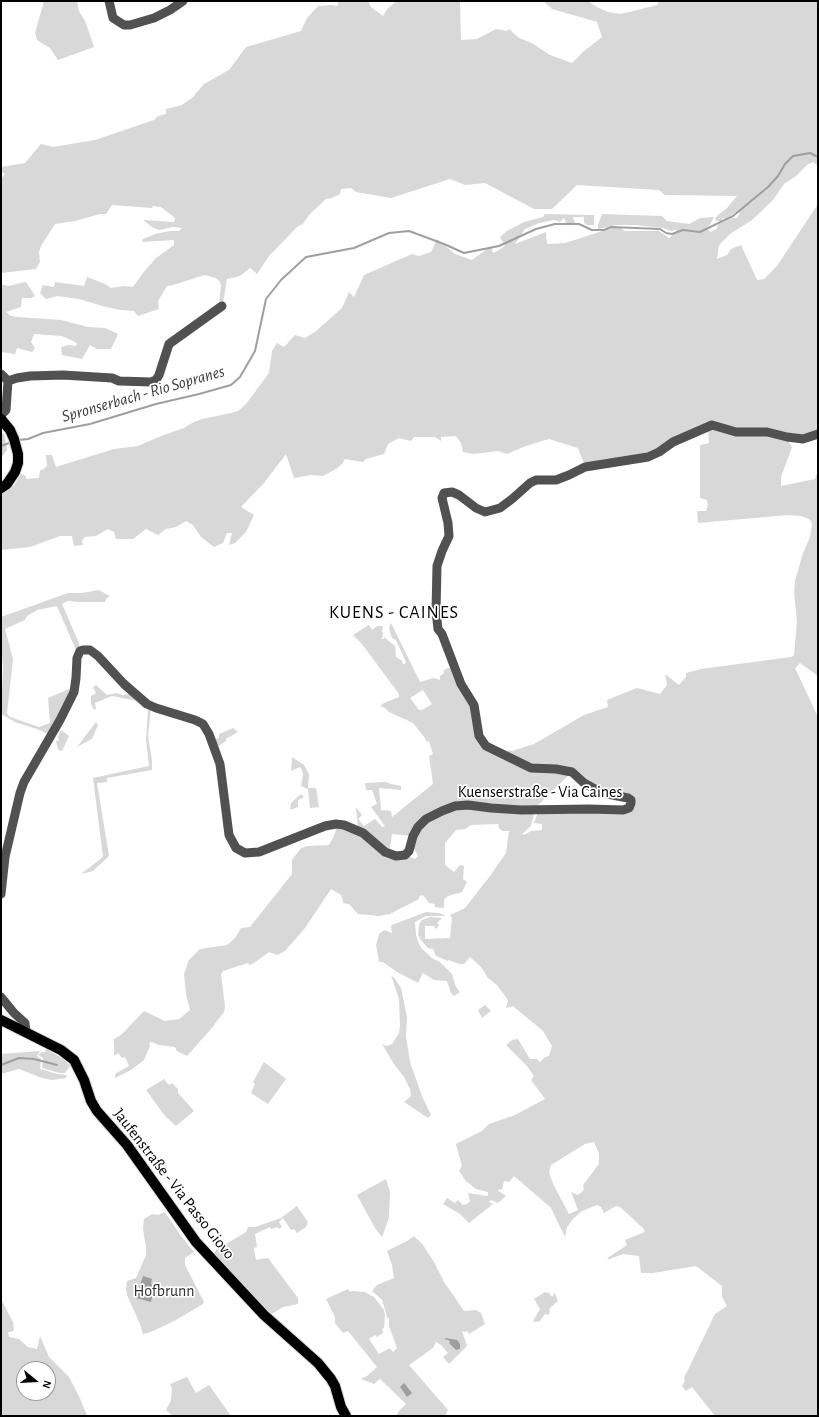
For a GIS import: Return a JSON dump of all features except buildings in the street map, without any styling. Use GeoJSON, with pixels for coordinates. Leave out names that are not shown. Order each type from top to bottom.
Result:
{"type":"FeatureCollection","features":[{"type":"Feature","properties":{"kind":"main road"},"geometry":{"type":"LineString","coordinates":[[1,418],[10,430],[16,447],[18,463],[15,472],[7,484],[1,488]]}},
{"type":"Feature","properties":{"kind":"main road","name":"Jaufenstraße - Via Passo Giovo"},"geometry":{"type":"LineString","coordinates":[[1,1020],[61,1050],[74,1060],[84,1080],[91,1101],[127,1145],[196,1242],[264,1315],[318,1363],[335,1386],[341,1407],[346,1416]]}},
{"type":"Feature","properties":{"kind":"street"},"geometry":{"type":"LineString","coordinates":[[109,1],[113,18],[124,25],[130,25],[154,18],[183,1]]}},
{"type":"Feature","properties":{"kind":"street"},"geometry":{"type":"LineString","coordinates":[[8,381],[30,376],[63,375],[112,378],[119,381],[151,382],[156,380],[169,344],[182,333],[222,306]]}},
{"type":"Feature","properties":{"kind":"street"},"geometry":{"type":"LineString","coordinates":[[1,374],[8,381],[6,410],[1,415]]}},
{"type":"Feature","properties":{"kind":"street","name":"Kuenserstraße - Via Caines"},"geometry":{"type":"LineString","coordinates":[[1,894],[4,842],[20,793],[24,782],[60,720],[74,692],[78,654],[80,651],[87,649],[98,656],[124,684],[147,704],[203,724],[209,734],[220,764],[229,835],[236,848],[245,854],[259,852],[325,826],[336,824],[344,825],[363,833],[385,852],[396,856],[405,855],[409,851],[413,836],[418,827],[426,819],[455,806],[468,805],[522,810],[618,810],[629,808],[631,800],[628,798],[602,793],[584,783],[572,772],[556,769],[531,768],[486,746],[481,740],[478,732],[474,705],[461,684],[442,634],[438,629],[436,611],[437,566],[449,536],[448,523],[442,498],[444,492],[452,492],[459,495],[476,508],[485,512],[500,508],[512,500],[530,483],[536,480],[556,480],[585,467],[648,457],[659,452],[673,442],[712,425],[736,432],[767,432],[803,439],[818,434]]}},
{"type":"Feature","properties":{"kind":"street"},"geometry":{"type":"LineString","coordinates":[[1,997],[14,1013],[25,1023],[26,1032]]}},
{"type":"Feature","properties":{"kind":"green space"},"geometry":{"type":"Polygon","coordinates":[[[44,1],[77,1],[79,11],[85,21],[94,47],[58,60],[50,48],[37,40],[35,33],[44,1]]]}},
{"type":"Feature","properties":{"kind":"green space"},"geometry":{"type":"Polygon","coordinates":[[[339,1],[368,1],[371,7],[383,16],[388,8],[397,1],[460,1],[461,40],[477,39],[496,29],[507,31],[509,29],[519,38],[532,43],[550,55],[572,63],[584,51],[602,37],[597,22],[552,9],[543,1],[588,1],[608,12],[621,14],[657,5],[659,1],[818,1],[818,166],[813,162],[807,165],[796,176],[784,184],[773,200],[752,220],[730,234],[719,245],[717,259],[727,255],[731,249],[741,245],[757,280],[764,279],[777,266],[818,204],[818,433],[808,436],[744,432],[716,423],[656,452],[585,466],[578,448],[549,439],[507,454],[498,451],[473,454],[463,452],[461,443],[456,436],[441,437],[441,441],[435,437],[414,437],[411,441],[399,438],[388,444],[384,454],[366,459],[363,462],[345,459],[336,469],[323,476],[311,475],[294,478],[286,454],[264,483],[241,507],[254,515],[246,532],[235,543],[229,545],[232,533],[227,533],[223,543],[214,547],[201,537],[193,525],[186,521],[176,527],[166,529],[158,535],[146,529],[133,539],[116,539],[114,532],[108,529],[96,536],[85,537],[82,540],[83,545],[74,546],[72,536],[60,536],[30,547],[1,550],[1,494],[15,484],[21,474],[26,476],[26,479],[39,478],[40,470],[47,466],[46,455],[52,455],[56,467],[114,449],[138,446],[184,428],[202,419],[238,411],[246,404],[269,373],[272,351],[277,343],[284,347],[295,335],[305,338],[316,331],[342,308],[349,292],[354,297],[364,275],[412,254],[419,256],[431,252],[437,239],[455,254],[472,260],[491,246],[493,253],[499,250],[505,246],[500,237],[507,231],[524,222],[543,217],[545,214],[594,215],[594,225],[587,225],[584,223],[584,217],[573,217],[575,223],[566,223],[564,218],[560,222],[554,220],[539,223],[525,229],[515,244],[546,232],[547,244],[565,243],[612,228],[621,228],[625,231],[659,231],[669,238],[676,232],[676,230],[671,231],[663,228],[635,225],[617,225],[598,229],[602,214],[662,216],[667,221],[689,224],[700,218],[714,217],[710,225],[706,228],[711,232],[716,229],[719,224],[733,218],[737,218],[740,213],[736,212],[725,219],[723,218],[722,221],[717,221],[715,219],[737,196],[665,195],[659,190],[577,185],[552,209],[534,209],[485,183],[465,185],[450,179],[391,198],[356,192],[351,188],[341,189],[340,194],[326,199],[309,215],[303,224],[298,226],[269,256],[257,274],[250,268],[240,276],[227,279],[223,303],[219,304],[220,282],[216,278],[205,275],[167,286],[158,301],[159,309],[138,316],[134,311],[106,307],[79,299],[57,296],[46,299],[40,293],[43,285],[54,287],[55,282],[84,286],[87,277],[111,288],[124,286],[133,287],[156,258],[174,245],[174,240],[142,242],[143,239],[155,234],[179,231],[182,228],[173,227],[159,230],[143,220],[174,222],[175,218],[161,207],[153,206],[152,208],[112,205],[106,214],[55,224],[41,246],[39,252],[40,262],[36,269],[1,273],[1,179],[5,174],[1,171],[1,167],[25,163],[41,144],[53,147],[95,140],[154,120],[158,116],[166,114],[166,109],[182,105],[193,97],[204,84],[229,70],[246,47],[301,31],[307,18],[318,6],[337,6],[339,1]]]}},
{"type":"Feature","properties":{"kind":"green space"},"geometry":{"type":"Polygon","coordinates":[[[26,282],[35,296],[31,298],[22,298],[21,307],[6,312],[11,316],[61,320],[88,327],[105,328],[118,334],[111,349],[97,349],[90,345],[82,359],[62,355],[61,347],[68,345],[76,346],[77,343],[62,336],[34,334],[31,342],[35,348],[32,352],[17,348],[15,354],[1,352],[1,284],[8,286],[26,282]]]}},
{"type":"Feature","properties":{"kind":"green space"},"geometry":{"type":"Polygon","coordinates":[[[708,430],[762,434],[787,439],[792,447],[781,477],[781,486],[815,479],[818,471],[818,676],[800,663],[795,668],[818,717],[818,1416],[715,1416],[692,1387],[686,1391],[682,1386],[685,1381],[684,1378],[715,1314],[727,1306],[722,1297],[722,1286],[696,1266],[653,1273],[641,1273],[639,1256],[623,1254],[607,1260],[627,1245],[625,1240],[645,1232],[643,1228],[620,1207],[616,1206],[604,1213],[601,1207],[597,1205],[582,1211],[567,1227],[565,1237],[551,1208],[514,1176],[509,1182],[504,1181],[502,1190],[499,1189],[498,1192],[499,1191],[506,1196],[498,1203],[491,1200],[489,1202],[493,1204],[469,1223],[460,1214],[443,1204],[447,1198],[455,1203],[458,1200],[463,1205],[467,1204],[470,1201],[468,1193],[488,1196],[488,1192],[476,1189],[466,1181],[459,1171],[462,1166],[456,1144],[482,1131],[489,1124],[515,1115],[545,1099],[531,1080],[534,1076],[527,1066],[506,1045],[512,1040],[518,1039],[530,1059],[537,1059],[540,1062],[545,1057],[549,1056],[552,1046],[543,1031],[513,1006],[506,1008],[508,1000],[497,985],[488,978],[481,967],[470,957],[464,964],[448,961],[436,956],[433,949],[428,948],[418,937],[421,938],[418,935],[419,925],[422,920],[431,917],[442,918],[437,923],[439,925],[436,929],[434,926],[425,926],[425,939],[450,938],[452,918],[450,915],[465,908],[506,853],[509,831],[502,831],[498,824],[471,825],[465,829],[456,830],[445,843],[445,865],[454,872],[460,865],[464,866],[463,879],[467,882],[462,892],[448,896],[444,900],[444,908],[434,907],[435,904],[429,903],[423,895],[419,896],[419,899],[390,914],[379,916],[358,914],[349,904],[343,903],[341,895],[331,889],[305,928],[285,951],[277,955],[269,952],[254,963],[249,965],[248,963],[223,971],[221,974],[225,1007],[224,1012],[187,1056],[177,1051],[175,1047],[159,1045],[152,1042],[149,1043],[150,1046],[144,1060],[131,1070],[115,1078],[115,1074],[129,1066],[125,1057],[122,1058],[118,1053],[114,1056],[113,1040],[122,1034],[144,1011],[165,1021],[179,1019],[190,1010],[186,994],[184,974],[189,960],[200,949],[227,945],[235,938],[241,928],[250,927],[292,874],[292,860],[301,848],[308,846],[329,845],[338,824],[358,828],[356,807],[362,815],[358,819],[364,826],[375,819],[382,827],[385,826],[371,807],[377,804],[372,790],[366,790],[365,783],[385,782],[401,786],[401,790],[379,788],[381,810],[391,811],[392,817],[433,784],[429,756],[433,754],[429,741],[427,742],[413,723],[389,712],[380,706],[399,697],[399,694],[362,644],[353,635],[369,625],[372,630],[377,626],[383,626],[382,639],[384,639],[384,637],[395,646],[396,657],[401,660],[403,664],[405,664],[406,662],[396,640],[392,638],[389,628],[391,623],[420,682],[433,678],[440,680],[440,676],[444,673],[443,671],[448,668],[454,668],[471,699],[477,727],[493,750],[512,751],[534,744],[584,715],[608,707],[607,700],[637,688],[660,694],[667,685],[665,674],[679,685],[686,677],[686,673],[701,669],[791,657],[794,655],[797,621],[794,592],[795,581],[803,553],[810,537],[811,521],[801,516],[788,515],[698,523],[697,511],[706,511],[708,504],[707,500],[700,498],[700,445],[709,443],[708,430]],[[423,690],[410,698],[419,710],[422,710],[432,704],[423,690]],[[571,773],[534,809],[531,826],[522,834],[524,835],[531,831],[542,830],[542,824],[534,823],[539,810],[613,810],[631,803],[602,793],[571,773]],[[392,834],[389,854],[405,855],[415,859],[418,856],[411,843],[413,836],[392,834]],[[594,1142],[585,1144],[551,1165],[549,1172],[553,1184],[569,1214],[578,1210],[571,1192],[578,1195],[584,1190],[583,1185],[599,1164],[599,1154],[594,1142]]]}},
{"type":"Feature","properties":{"kind":"green space"},"geometry":{"type":"Polygon","coordinates":[[[4,433],[7,450],[1,458],[1,434],[4,433]]]}},
{"type":"Feature","properties":{"kind":"green space"},"geometry":{"type":"Polygon","coordinates":[[[99,590],[110,596],[105,602],[68,601],[62,604],[79,643],[80,651],[78,655],[57,606],[37,610],[27,616],[25,620],[5,629],[13,659],[7,713],[10,717],[39,727],[50,723],[48,698],[69,689],[74,689],[48,734],[15,722],[1,714],[3,668],[1,617],[68,593],[82,593],[99,590]]]}},
{"type":"Feature","properties":{"kind":"green space"},"geometry":{"type":"Polygon","coordinates":[[[96,685],[107,695],[116,693],[123,695],[133,693],[151,709],[148,736],[152,770],[107,778],[107,782],[97,783],[109,856],[93,871],[81,874],[103,857],[93,778],[149,766],[146,740],[148,710],[142,707],[137,701],[112,696],[95,703],[96,709],[94,710],[91,704],[91,696],[96,693],[93,687],[96,685]]]}},
{"type":"Feature","properties":{"kind":"green space"},"geometry":{"type":"Polygon","coordinates":[[[96,722],[98,725],[92,739],[77,747],[96,722]]]}},
{"type":"Feature","properties":{"kind":"green space"},"geometry":{"type":"Polygon","coordinates":[[[233,728],[238,732],[226,739],[226,741],[217,747],[214,740],[219,738],[219,734],[233,728]]]}},
{"type":"Feature","properties":{"kind":"green space"},"geometry":{"type":"Polygon","coordinates":[[[61,730],[69,736],[62,751],[58,750],[56,741],[59,741],[58,737],[61,730]]]}},
{"type":"Feature","properties":{"kind":"green space"},"geometry":{"type":"Polygon","coordinates":[[[292,757],[304,765],[309,774],[308,788],[316,788],[319,807],[310,808],[308,789],[301,786],[303,775],[302,770],[300,767],[291,771],[292,757]]]}},
{"type":"Feature","properties":{"kind":"green space"},"geometry":{"type":"Polygon","coordinates":[[[301,794],[304,797],[298,800],[298,807],[290,810],[291,803],[301,794]]]}},
{"type":"Feature","properties":{"kind":"green space"},"geometry":{"type":"Polygon","coordinates":[[[426,912],[439,913],[446,916],[426,916],[415,922],[416,935],[422,949],[432,958],[440,962],[452,974],[456,987],[460,992],[454,996],[451,993],[447,981],[434,980],[423,973],[418,983],[397,972],[383,962],[379,962],[376,945],[379,934],[384,930],[392,933],[392,925],[426,912]]]}},
{"type":"Feature","properties":{"kind":"green space"},"geometry":{"type":"Polygon","coordinates":[[[391,975],[401,988],[407,1017],[406,1036],[410,1062],[422,1096],[431,1115],[428,1118],[404,1102],[411,1096],[410,1089],[404,1077],[382,1044],[386,1046],[392,1044],[399,1033],[400,1026],[399,999],[391,975]]]}},
{"type":"Feature","properties":{"kind":"green space"},"geometry":{"type":"Polygon","coordinates":[[[485,1005],[491,1011],[482,1018],[478,1010],[485,1005]]]}},
{"type":"Feature","properties":{"kind":"green space"},"geometry":{"type":"Polygon","coordinates":[[[46,1049],[64,1059],[70,1066],[65,1073],[59,1073],[42,1068],[43,1058],[38,1055],[45,1052],[46,1049]]]}},
{"type":"Feature","properties":{"kind":"green space"},"geometry":{"type":"Polygon","coordinates":[[[40,1051],[37,1056],[41,1059],[40,1069],[67,1075],[66,1078],[52,1080],[42,1078],[19,1069],[1,1074],[1,1054],[40,1051]]]}},
{"type":"Feature","properties":{"kind":"green space"},"geometry":{"type":"Polygon","coordinates":[[[264,1062],[286,1079],[268,1104],[251,1093],[255,1084],[253,1082],[264,1062]]]}},
{"type":"Feature","properties":{"kind":"green space"},"geometry":{"type":"Polygon","coordinates":[[[164,1079],[169,1085],[172,1083],[178,1089],[178,1093],[194,1111],[176,1126],[165,1116],[146,1090],[164,1079]]]}},
{"type":"Feature","properties":{"kind":"green space"},"geometry":{"type":"Polygon","coordinates":[[[386,1179],[390,1192],[389,1218],[382,1237],[375,1228],[357,1195],[386,1179]]]}},
{"type":"Feature","properties":{"kind":"green space"},"geometry":{"type":"Polygon","coordinates":[[[297,1206],[308,1222],[306,1227],[297,1233],[294,1229],[291,1230],[283,1218],[279,1222],[282,1227],[279,1229],[278,1227],[271,1229],[270,1227],[255,1234],[257,1247],[254,1248],[256,1260],[268,1258],[298,1298],[298,1304],[283,1307],[267,1317],[212,1255],[216,1250],[246,1232],[248,1227],[255,1227],[281,1218],[297,1206]]]}},
{"type":"Feature","properties":{"kind":"green space","name":"Hofbrunn"},"geometry":{"type":"Polygon","coordinates":[[[165,1212],[194,1252],[185,1258],[185,1265],[204,1302],[176,1320],[151,1332],[143,1334],[127,1295],[127,1281],[136,1278],[146,1255],[143,1229],[144,1219],[152,1214],[158,1215],[165,1212]]]}},
{"type":"Feature","properties":{"kind":"green space"},"geometry":{"type":"Polygon","coordinates":[[[414,1236],[423,1245],[444,1282],[464,1311],[476,1310],[481,1313],[485,1324],[469,1334],[467,1331],[462,1331],[467,1346],[449,1364],[443,1357],[448,1353],[436,1342],[433,1348],[409,1365],[448,1410],[445,1416],[397,1416],[398,1412],[406,1404],[380,1379],[374,1384],[361,1379],[377,1367],[348,1331],[343,1333],[335,1323],[335,1317],[326,1299],[348,1289],[350,1292],[365,1292],[374,1297],[384,1310],[384,1328],[382,1329],[383,1333],[377,1337],[375,1335],[369,1339],[379,1354],[390,1348],[393,1352],[397,1348],[389,1326],[389,1318],[387,1318],[382,1300],[372,1291],[377,1285],[394,1278],[392,1265],[387,1251],[414,1236]]]}},
{"type":"Feature","properties":{"kind":"green space"},"geometry":{"type":"Polygon","coordinates":[[[545,1292],[549,1293],[552,1297],[555,1293],[558,1301],[549,1309],[550,1312],[548,1315],[545,1314],[540,1321],[535,1322],[533,1321],[540,1309],[534,1299],[545,1292]]]}},
{"type":"Feature","properties":{"kind":"green space"},"geometry":{"type":"Polygon","coordinates":[[[1,1299],[13,1322],[14,1331],[8,1332],[9,1337],[19,1339],[28,1347],[37,1349],[40,1336],[49,1357],[53,1361],[16,1361],[16,1401],[56,1401],[56,1364],[69,1377],[87,1416],[1,1416],[1,1299]]]}},
{"type":"Feature","properties":{"kind":"green space"},"geometry":{"type":"Polygon","coordinates":[[[187,1377],[196,1393],[209,1385],[231,1416],[173,1416],[166,1410],[171,1400],[172,1389],[170,1384],[187,1377]]]}},
{"type":"Feature","properties":{"kind":"shaded area"},"geometry":{"type":"Polygon","coordinates":[[[143,1276],[152,1279],[151,1284],[155,1286],[151,1302],[136,1298],[143,1276]]]}},
{"type":"Feature","properties":{"kind":"shaded area"},"geometry":{"type":"Polygon","coordinates":[[[445,1338],[457,1340],[460,1344],[460,1349],[456,1350],[449,1343],[450,1341],[445,1338]]]}},
{"type":"Feature","properties":{"kind":"shaded area"},"geometry":{"type":"Polygon","coordinates":[[[404,1383],[412,1393],[407,1397],[400,1387],[404,1383]]]}},
{"type":"Feature","properties":{"kind":"waterway","name":"Spronserbach - Rio Sopranes"},"geometry":{"type":"LineString","coordinates":[[18,440],[28,439],[43,433],[90,424],[156,404],[231,385],[240,377],[255,351],[266,299],[281,280],[306,257],[354,248],[389,233],[409,231],[464,253],[499,246],[536,229],[555,224],[579,224],[592,230],[604,230],[611,227],[660,229],[666,233],[672,234],[683,230],[700,232],[733,216],[768,187],[778,176],[785,164],[793,156],[810,153],[818,157]]}},
{"type":"Feature","properties":{"kind":"waterway","name":"Spronserbach - Rio Sopranes"},"geometry":{"type":"LineString","coordinates":[[1,446],[12,442]]}},
{"type":"Feature","properties":{"kind":"waterway"},"geometry":{"type":"LineString","coordinates":[[1,1065],[19,1058],[34,1059],[57,1065]]}},
{"type":"Feature","properties":{"kind":"district","name":"KUENS - CAINES"},"geometry":{"type":"Point","coordinates":[394,613]}}]}
